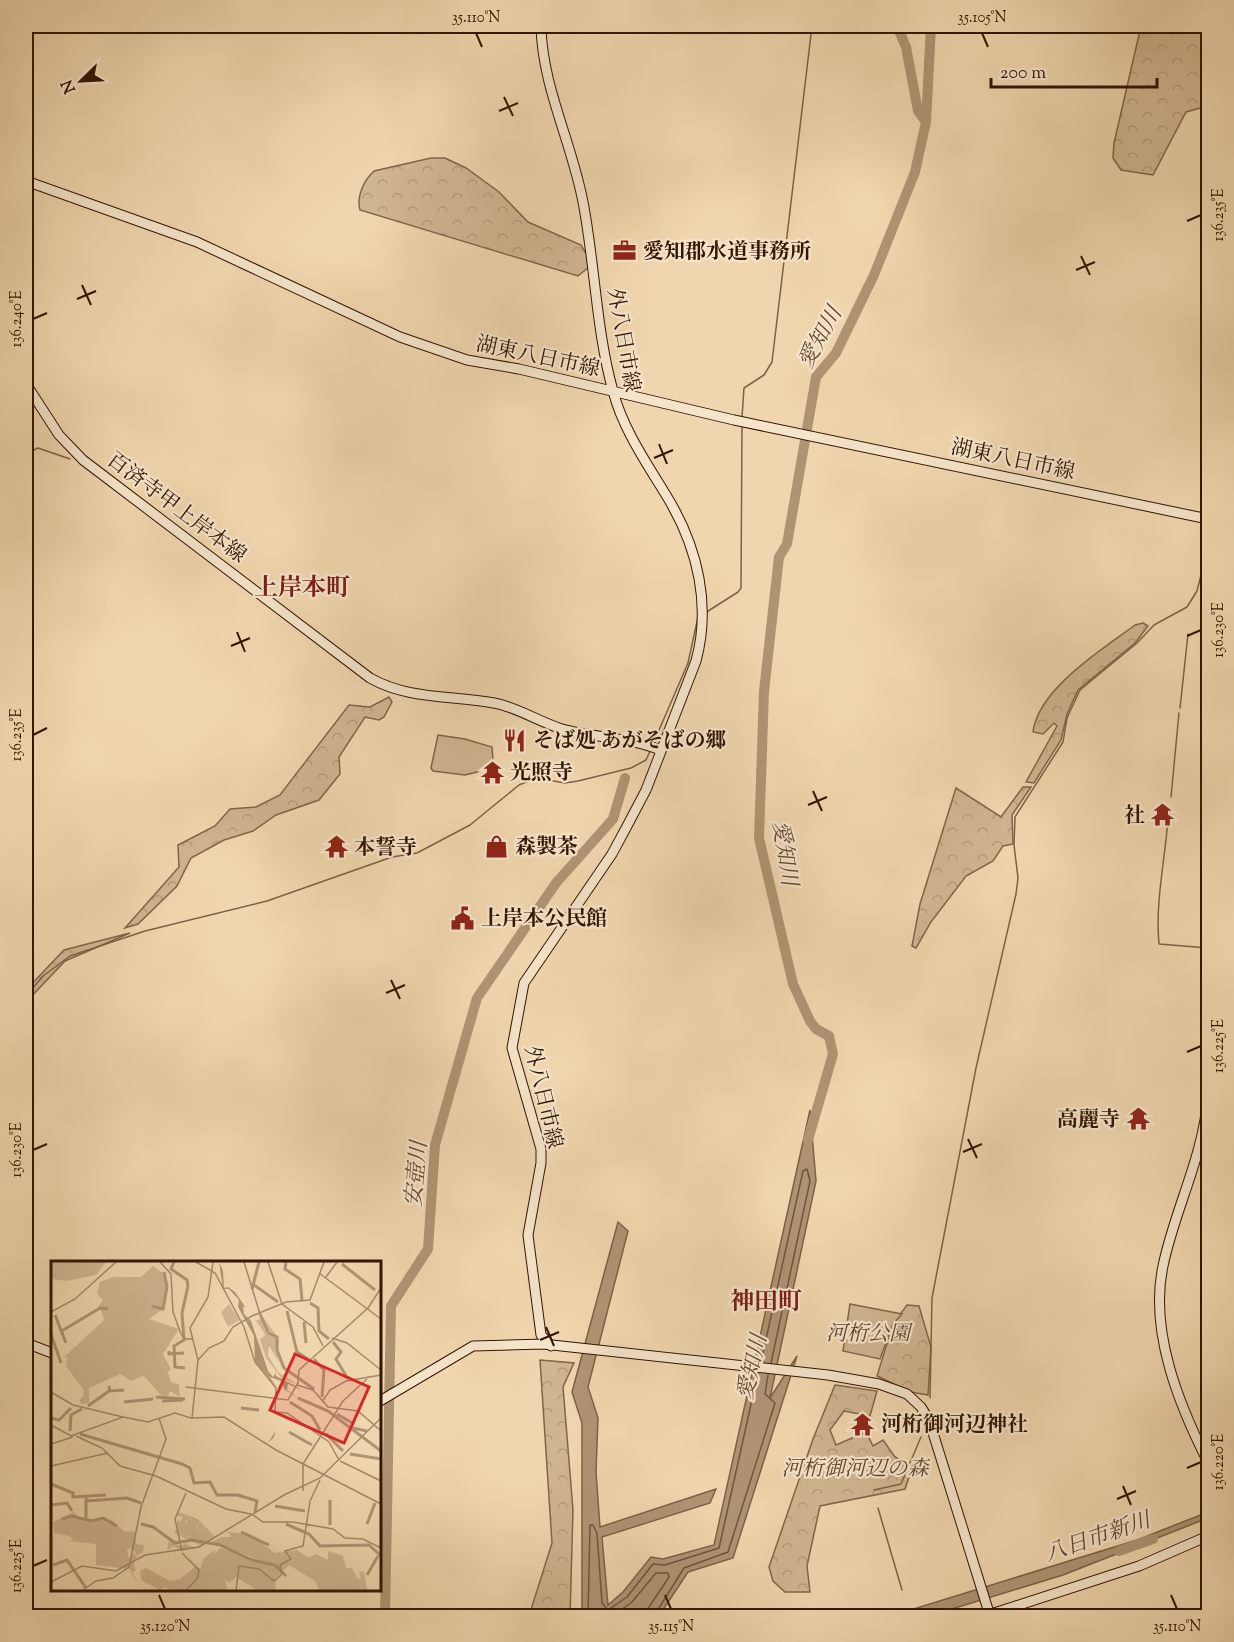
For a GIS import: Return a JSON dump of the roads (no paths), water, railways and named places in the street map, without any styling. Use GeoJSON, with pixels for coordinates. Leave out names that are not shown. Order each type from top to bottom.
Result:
{"type":"FeatureCollection","features":[{"type":"Feature","properties":{"kind":"main road","name":"外八日市線"},"geometry":{"type":"LineString","coordinates":[[541,26],[541,45],[549,79],[583,199],[604,351],[612,391],[620,414],[671,503],[687,539],[699,574],[703,603],[700,644],[696,661],[653,747],[646,790],[612,854],[524,983],[514,1029],[512,1048],[518,1075],[541,1149],[541,1162],[528,1235],[541,1335],[551,1346]]}},
{"type":"Feature","properties":{"kind":"main road","name":"湖東八日市線"},"geometry":{"type":"LineString","coordinates":[[26,181],[197,242],[400,337],[437,351],[734,420],[1209,519]]}},
{"type":"Feature","properties":{"kind":"main road","name":"百済寺甲上岸本線"},"geometry":{"type":"LineString","coordinates":[[26,384],[59,435],[83,460],[370,678],[387,688],[443,698],[495,703],[563,729],[653,747]]}},
{"type":"Feature","properties":{"kind":"main road"},"geometry":{"type":"LineString","coordinates":[[1209,1095],[1205,1132],[1168,1245],[1159,1291],[1167,1352],[1194,1436],[1209,1462]]}},
{"type":"Feature","properties":{"kind":"main road"},"geometry":{"type":"LineString","coordinates":[[26,1342],[51,1353]]}},
{"type":"Feature","properties":{"kind":"main road"},"geometry":{"type":"LineString","coordinates":[[381,1400],[454,1360],[454,1355],[473,1346],[513,1343],[820,1375],[894,1388],[908,1394],[921,1407],[928,1420],[988,1614],[1138,1566],[1209,1536]]}},
{"type":"Feature","properties":{"kind":"water"},"geometry":{"type":"Polygon","coordinates":[[[810,1110],[816,1181],[770,1398],[797,1356],[733,1558],[688,1572],[659,1616],[582,1616],[582,1423],[572,1392],[618,1222],[628,1231],[588,1387],[598,1418],[596,1472],[600,1527],[716,1489],[710,1503],[602,1537],[608,1605],[623,1592],[651,1557],[663,1559],[714,1545],[810,1110]]]}},
{"type":"Feature","properties":{"kind":"water","name":"八日市新川"},"geometry":{"type":"Polygon","coordinates":[[[1208,1512],[1208,1518],[1063,1575],[929,1616],[891,1616],[1137,1540],[1208,1512]]]}},
{"type":"Feature","properties":{"kind":"waterway"},"geometry":{"type":"LineString","coordinates":[[742,417],[744,388],[764,375],[772,362],[812,26]]}},
{"type":"Feature","properties":{"kind":"waterway"},"geometry":{"type":"LineString","coordinates":[[897,26],[906,47],[918,111],[926,122]]}},
{"type":"Feature","properties":{"kind":"waterway","name":"愛知川"},"geometry":{"type":"LineString","coordinates":[[808,1140],[833,1054],[829,1036],[816,1029],[810,1021],[793,984],[759,838],[764,691],[779,557],[787,544],[816,377],[836,353],[874,275],[915,172],[926,122],[931,26]]}},
{"type":"Feature","properties":{"kind":"waterway"},"geometry":{"type":"LineString","coordinates":[[705,613],[741,588],[742,424]]}},
{"type":"Feature","properties":{"kind":"waterway"},"geometry":{"type":"LineString","coordinates":[[26,454],[38,448],[70,459]]}},
{"type":"Feature","properties":{"kind":"waterway"},"geometry":{"type":"LineString","coordinates":[[930,1398],[932,1298],[976,1068],[1016,894],[1018,878],[1014,845],[1015,817],[1063,742],[1067,718],[1080,690],[1137,643],[1154,625],[1187,607],[1197,591],[1208,547]]}},
{"type":"Feature","properties":{"kind":"waterway"},"geometry":{"type":"LineString","coordinates":[[653,744],[688,663],[698,617]]}},
{"type":"Feature","properties":{"kind":"waterway"},"geometry":{"type":"LineString","coordinates":[[1180,708],[1188,634]]}},
{"type":"Feature","properties":{"kind":"waterway"},"geometry":{"type":"LineString","coordinates":[[1171,797],[1179,713]]}},
{"type":"Feature","properties":{"kind":"waterway"},"geometry":{"type":"LineString","coordinates":[[26,996],[43,976],[70,956],[145,931],[267,901],[392,857],[417,853],[470,825],[519,785],[536,778],[565,783],[631,768],[646,760],[650,751]]}},
{"type":"Feature","properties":{"kind":"waterway","name":"安壺川"},"geometry":{"type":"LineString","coordinates":[[385,1616],[391,1306],[428,1249],[435,1145],[477,998],[556,883],[613,819],[625,778]]}},
{"type":"Feature","properties":{"kind":"waterway"},"geometry":{"type":"LineString","coordinates":[[1168,819],[1159,897],[1159,944],[1208,948]]}},
{"type":"Feature","properties":{"kind":"waterway"},"geometry":{"type":"LineString","coordinates":[[874,1490],[901,1484],[921,1437]]}},
{"type":"Feature","properties":{"kind":"waterway"},"geometry":{"type":"LineString","coordinates":[[878,1508],[902,1590]]}},
{"type":"Feature","properties":{"kind":"waterway","name":"八日市新川"},"geometry":{"type":"LineString","coordinates":[[1119,1551],[1153,1539]]}},
{"type":"Feature","properties":{"kind":"place","name":"愛知郡水道事務所"},"geometry":{"type":"Point","coordinates":[625,251]}},
{"type":"Feature","properties":{"kind":"place","name":"そば処 あがそばの郷"},"geometry":{"type":"Point","coordinates":[515,740]}},
{"type":"Feature","properties":{"kind":"place","name":"光照寺"},"geometry":{"type":"Point","coordinates":[492,772]}},
{"type":"Feature","properties":{"kind":"place","name":"社"},"geometry":{"type":"Point","coordinates":[1163,815]}},
{"type":"Feature","properties":{"kind":"place","name":"森製茶"},"geometry":{"type":"Point","coordinates":[497,846]}},
{"type":"Feature","properties":{"kind":"place","name":"本誓寺"},"geometry":{"type":"Point","coordinates":[336,847]}},
{"type":"Feature","properties":{"kind":"place","name":"上岸本公民館"},"geometry":{"type":"Point","coordinates":[463,918]}},
{"type":"Feature","properties":{"kind":"place","name":"高麗寺"},"geometry":{"type":"Point","coordinates":[1138,1119]}},
{"type":"Feature","properties":{"kind":"place","name":"河桁御河辺神社"},"geometry":{"type":"Point","coordinates":[863,1424]}},
{"type":"Feature","properties":{"kind":"district","name":"上岸本町"},"geometry":{"type":"Point","coordinates":[302,587]}},
{"type":"Feature","properties":{"kind":"district","name":"神田町"},"geometry":{"type":"Point","coordinates":[766,1301]}},
{"type":"Feature","properties":{"kind":"park label","name":"河桁公園"},"geometry":{"type":"Point","coordinates":[868,1333]}},
{"type":"Feature","properties":{"kind":"park label","name":"河桁御河辺の森"},"geometry":{"type":"Point","coordinates":[855,1468]}}]}
